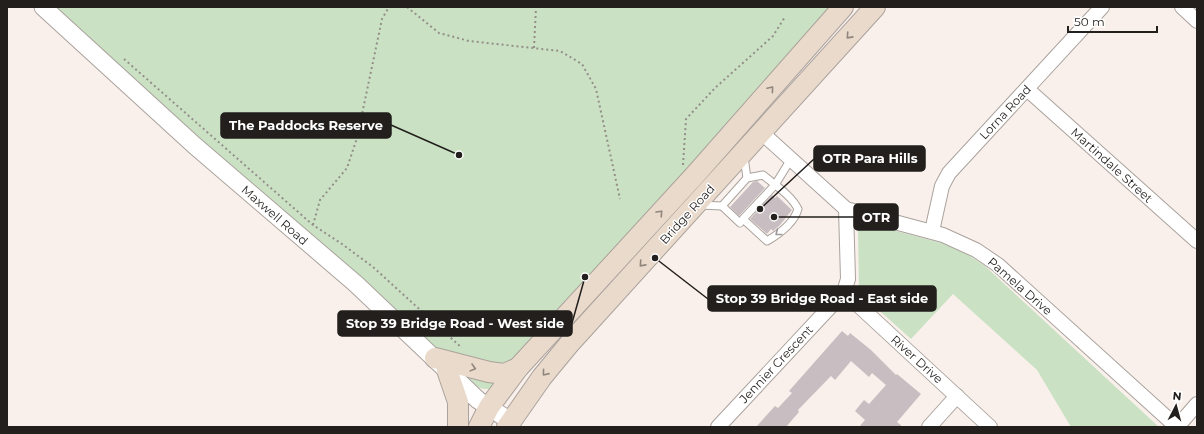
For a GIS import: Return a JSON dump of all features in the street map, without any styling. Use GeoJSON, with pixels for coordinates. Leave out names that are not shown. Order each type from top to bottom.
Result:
{"type":"FeatureCollection","features":[{"type":"Feature","properties":{"kind":"main road","name":"Bridge Road"},"geometry":{"type":"LineString","coordinates":[[479,427],[489,407],[518,368],[746,119],[843,7]]}},
{"type":"Feature","properties":{"kind":"main road","name":"Bridge Road"},"geometry":{"type":"LineString","coordinates":[[508,424],[570,343],[875,7]]}},
{"type":"Feature","properties":{"kind":"main road"},"geometry":{"type":"LineString","coordinates":[[746,119],[762,132]]}},
{"type":"Feature","properties":{"kind":"main road"},"geometry":{"type":"LineString","coordinates":[[441,364],[504,374],[518,368]]}},
{"type":"Feature","properties":{"kind":"main road"},"geometry":{"type":"LineString","coordinates":[[441,364],[458,402],[458,427]]}},
{"type":"Feature","properties":{"kind":"street","name":"Maxwell Road"},"geometry":{"type":"LineString","coordinates":[[42,7],[194,145],[356,284],[478,400],[489,407],[508,424]]}},
{"type":"Feature","properties":{"kind":"street","name":"Lorna Road"},"geometry":{"type":"LineString","coordinates":[[932,231],[942,186],[949,172],[1102,7]]}},
{"type":"Feature","properties":{"kind":"street"},"geometry":{"type":"LineString","coordinates":[[1182,7],[1197,21]]}},
{"type":"Feature","properties":{"kind":"street","name":"Martindale Street"},"geometry":{"type":"LineString","coordinates":[[1027,89],[1197,241]]}},
{"type":"Feature","properties":{"kind":"street","name":"Pamela Drive"},"geometry":{"type":"LineString","coordinates":[[762,132],[846,209],[932,231],[976,250],[998,265],[1177,427]]}},
{"type":"Feature","properties":{"kind":"street"},"geometry":{"type":"LineString","coordinates":[[844,292],[848,279],[846,209]]}},
{"type":"Feature","properties":{"kind":"street","name":"River Drive"},"geometry":{"type":"LineString","coordinates":[[844,292],[990,427]]}},
{"type":"Feature","properties":{"kind":"street","name":"Jennier Crescent"},"geometry":{"type":"LineString","coordinates":[[718,427],[844,292]]}},
{"type":"Feature","properties":{"kind":"street"},"geometry":{"type":"LineString","coordinates":[[929,427],[957,396]]}},
{"type":"Feature","properties":{"kind":"street"},"geometry":{"type":"LineString","coordinates":[[1177,427],[1197,404]]}},
{"type":"Feature","properties":{"kind":"lane"},"geometry":{"type":"LineString","coordinates":[[743,152],[747,178]]}},
{"type":"Feature","properties":{"kind":"lane"},"geometry":{"type":"LineString","coordinates":[[695,205],[722,206],[740,223],[775,184],[791,159]]}},
{"type":"Feature","properties":{"kind":"lane"},"geometry":{"type":"LineString","coordinates":[[722,206],[747,178],[763,174],[795,203],[798,209],[796,216],[779,234],[767,241],[743,219]]}},
{"type":"Feature","properties":{"kind":"path"},"geometry":{"type":"LineString","coordinates":[[313,226],[320,200],[347,168],[357,138],[382,19],[389,7]]}},
{"type":"Feature","properties":{"kind":"path"},"geometry":{"type":"LineString","coordinates":[[407,7],[439,33],[469,41],[560,51],[582,64],[596,89],[620,199]]}},
{"type":"Feature","properties":{"kind":"path"},"geometry":{"type":"LineString","coordinates":[[534,48],[536,7]]}},
{"type":"Feature","properties":{"kind":"path"},"geometry":{"type":"LineString","coordinates":[[682,170],[686,119],[715,88],[773,36],[785,17]]}},
{"type":"Feature","properties":{"kind":"path"},"geometry":{"type":"LineString","coordinates":[[119,55],[313,226],[342,244],[373,267],[414,306],[466,351]]}},
{"type":"Feature","properties":{"kind":"green space"},"geometry":{"type":"Polygon","coordinates":[[[44,7],[844,7],[500,389],[484,389],[467,384],[44,7]]]}},
{"type":"Feature","properties":{"kind":"green space"},"geometry":{"type":"Polygon","coordinates":[[[866,223],[945,244],[964,252],[985,266],[1159,427],[1071,427],[1037,370],[953,294],[911,339],[863,296],[859,289],[858,230],[866,223]]]}},
{"type":"Feature","properties":{"kind":"building"},"geometry":{"type":"Polygon","coordinates":[[[757,181],[765,188],[739,216],[730,207],[753,182],[757,181]]]}},
{"type":"Feature","properties":{"kind":"building"},"geometry":{"type":"Polygon","coordinates":[[[772,195],[775,198],[777,196],[792,210],[780,225],[773,231],[771,229],[767,234],[750,219],[772,195]]]}},
{"type":"Feature","properties":{"kind":"building"},"geometry":{"type":"Polygon","coordinates":[[[842,331],[848,336],[850,333],[871,350],[896,375],[897,374],[921,394],[897,422],[903,427],[859,427],[865,420],[855,411],[864,400],[869,404],[886,385],[872,373],[869,377],[851,361],[835,380],[831,376],[798,410],[799,412],[786,427],[756,427],[775,406],[778,408],[792,393],[789,391],[842,331]]]}},
{"type":"Feature","properties":{"kind":"place","name":"The Paddocks Reserve"},"geometry":{"type":"Point","coordinates":[459,155]}},
{"type":"Feature","properties":{"kind":"place","name":"OTR Para Hills"},"geometry":{"type":"Point","coordinates":[760,209]}},
{"type":"Feature","properties":{"kind":"place","name":"OTR"},"geometry":{"type":"Point","coordinates":[774,217]}},
{"type":"Feature","properties":{"kind":"place","name":"Stop 39 Bridge Road - East side"},"geometry":{"type":"Point","coordinates":[655,258]}},
{"type":"Feature","properties":{"kind":"place","name":"Stop 39 Bridge Road - West side"},"geometry":{"type":"Point","coordinates":[585,277]}}]}
